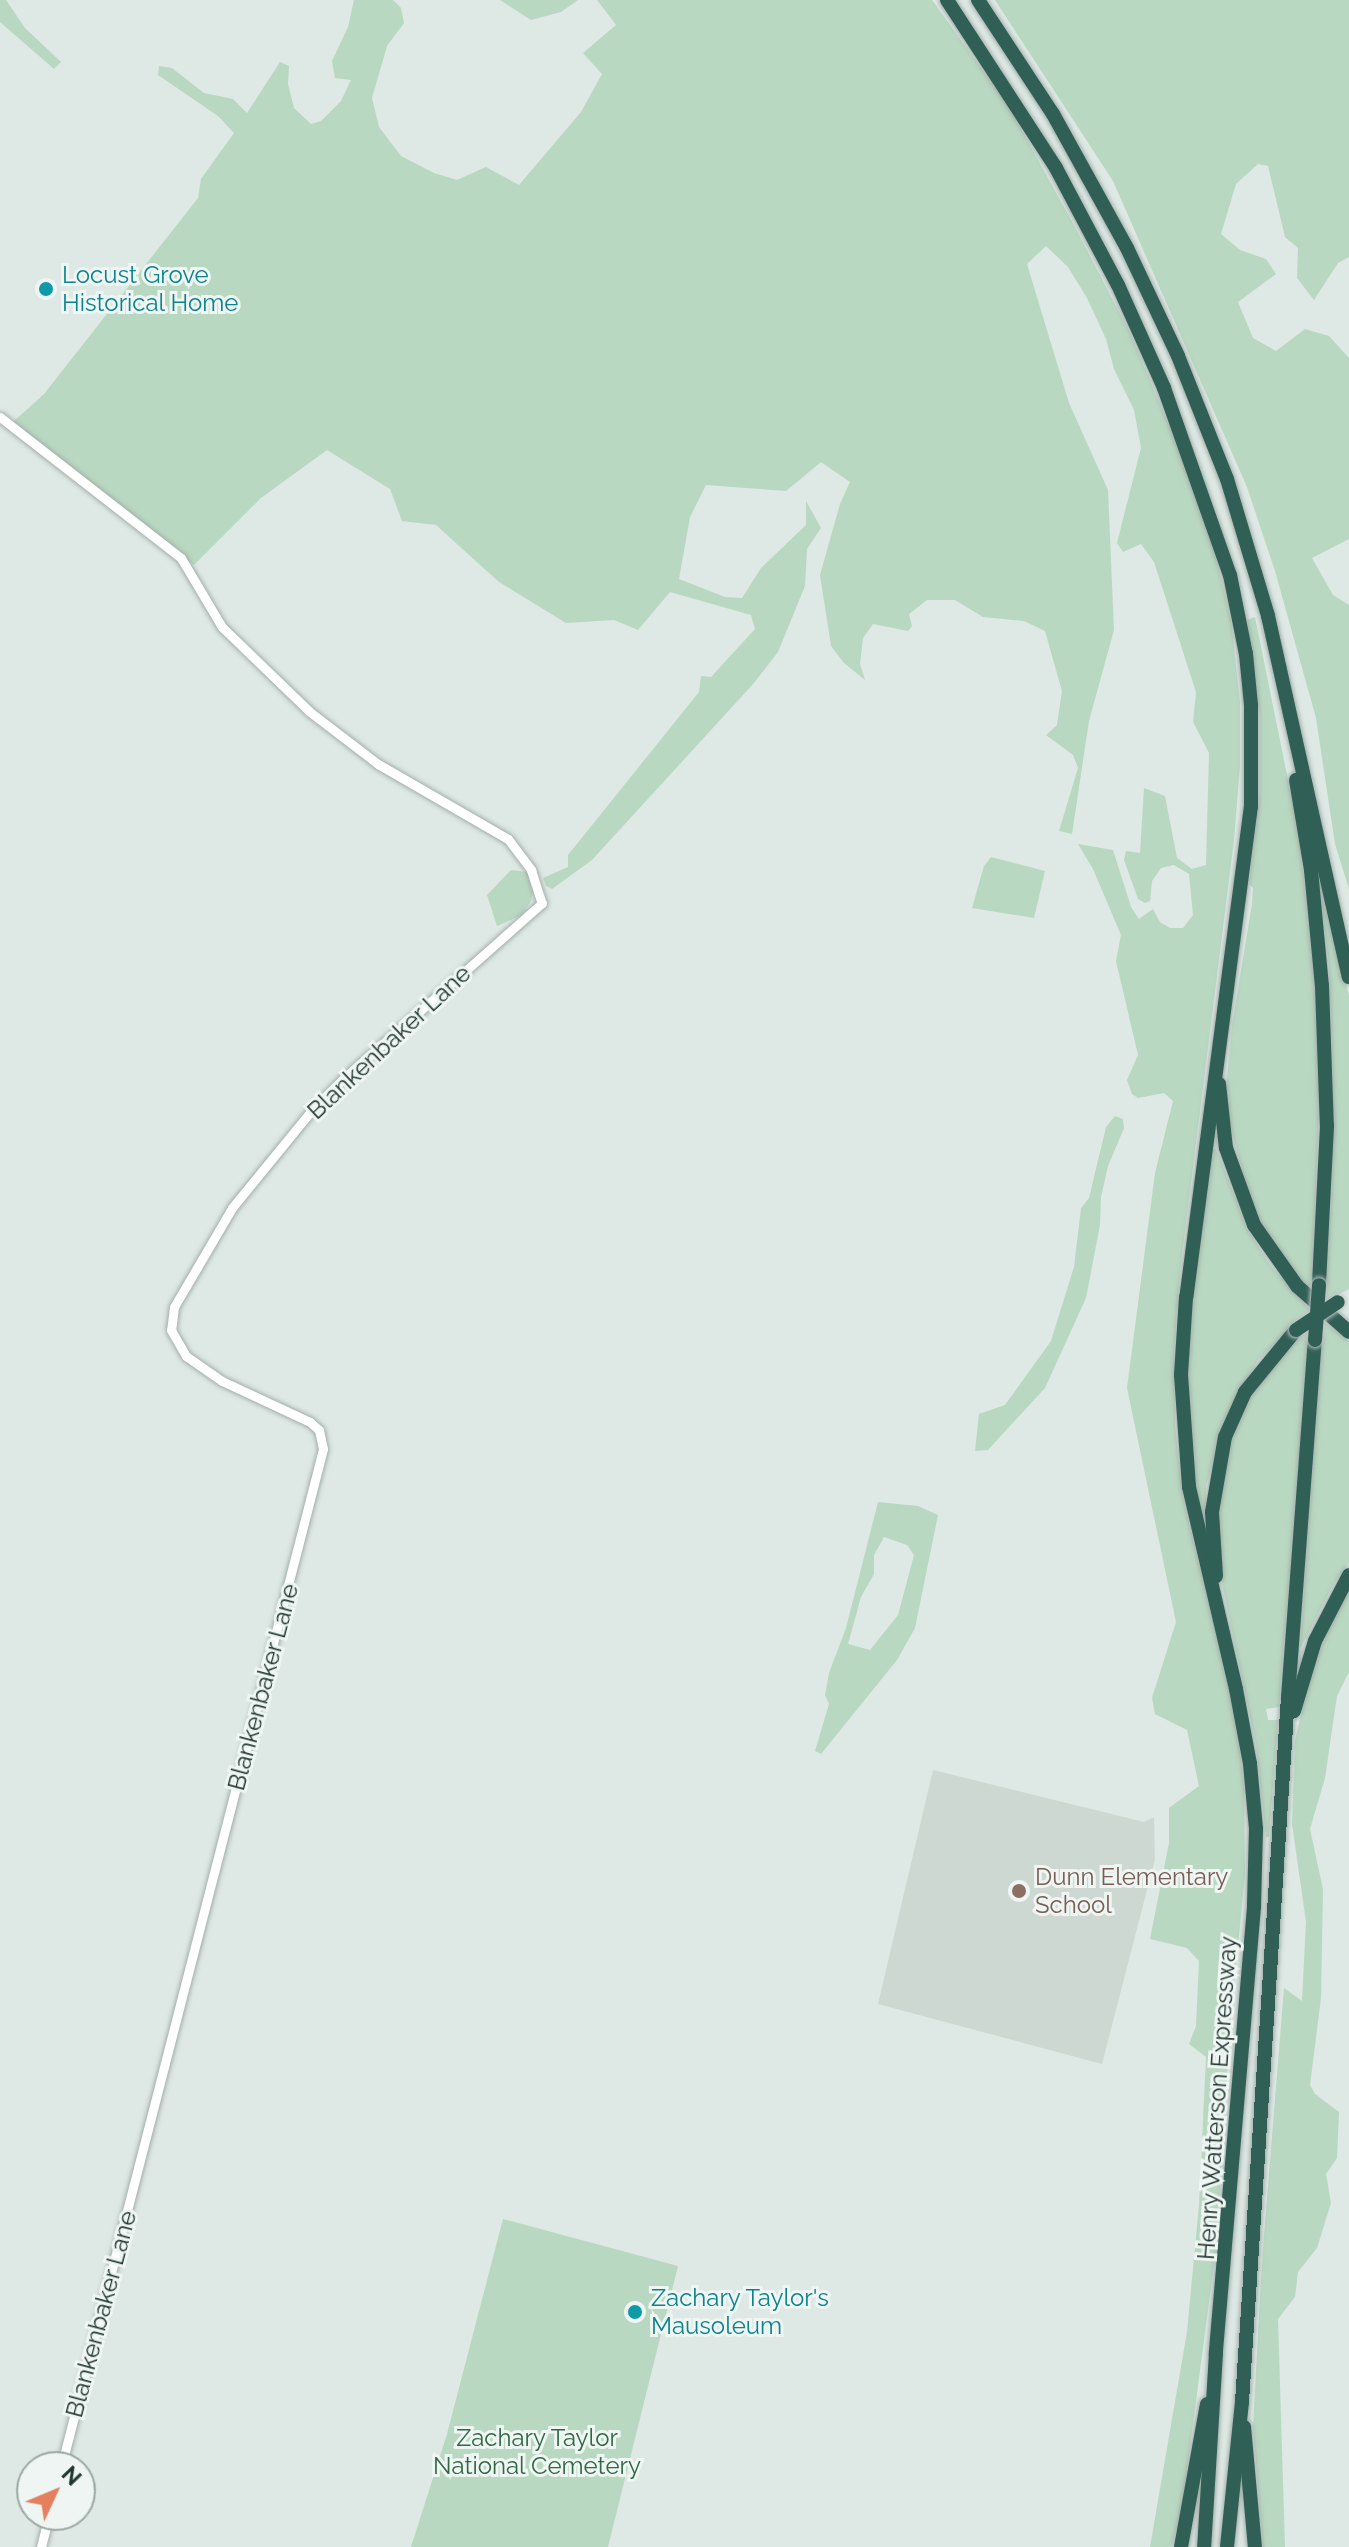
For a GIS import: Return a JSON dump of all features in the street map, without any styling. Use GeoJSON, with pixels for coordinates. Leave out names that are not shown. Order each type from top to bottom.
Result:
{"type":"FeatureCollection","features":[{"type":"Feature","properties":{"kind":"highway"},"geometry":{"type":"LineString","coordinates":[[947,0],[1039,139],[1118,285],[1176,419],[1230,575],[1246,654],[1253,779],[1186,1297],[1181,1375],[1189,1487],[1227,1655]]}},
{"type":"Feature","properties":{"kind":"highway"},"geometry":{"type":"LineString","coordinates":[[978,0],[1075,151],[1127,248],[1178,356],[1239,512],[1268,616],[1289,717],[1299,745],[1349,977]]}},
{"type":"Feature","properties":{"kind":"highway"},"geometry":{"type":"LineString","coordinates":[[1286,1759],[1327,1138],[1323,1001],[1313,886],[1289,738],[1289,717]]}},
{"type":"Feature","properties":{"kind":"highway"},"geometry":{"type":"LineString","coordinates":[[1218,1068],[1226,1148],[1254,1225],[1297,1286],[1349,1332]]}},
{"type":"Feature","properties":{"kind":"highway"},"geometry":{"type":"LineString","coordinates":[[1227,1655],[1229,1641],[1212,1540],[1218,1460],[1245,1392],[1296,1330],[1343,1300]]}},
{"type":"Feature","properties":{"kind":"highway"},"geometry":{"type":"LineString","coordinates":[[1286,1759],[1303,1676],[1330,1606],[1349,1575]]}},
{"type":"Feature","properties":{"kind":"highway","name":"Henry Watterson Expressway"},"geometry":{"type":"LineString","coordinates":[[1204,2547],[1216,2353],[1256,1862],[1252,1778],[1227,1655]]}},
{"type":"Feature","properties":{"kind":"highway","name":"Henry Watterson Expressway"},"geometry":{"type":"LineString","coordinates":[[1227,2547],[1242,2402],[1286,1759]]}},
{"type":"Feature","properties":{"kind":"highway"},"geometry":{"type":"LineString","coordinates":[[1181,2547],[1216,2353]]}},
{"type":"Feature","properties":{"kind":"highway"},"geometry":{"type":"LineString","coordinates":[[1242,2402],[1255,2547]]}},
{"type":"Feature","properties":{"kind":"street","name":"Blankenbaker Lane"},"geometry":{"type":"LineString","coordinates":[[0,417],[181,558],[194,575],[222,627],[310,712],[378,764],[508,839],[531,870],[542,903],[311,1111],[232,1208],[174,1307],[171,1330],[186,1356],[222,1381],[310,1422],[319,1430],[323,1449],[65,2451]]}},
{"type":"Feature","properties":{"kind":"shaded area"},"geometry":{"type":"Polygon","coordinates":[[[933,1770],[1144,1822],[1154,1817],[1155,1859],[1102,2064],[878,2004],[933,1770]]]}},
{"type":"Feature","properties":{"kind":"green space"},"geometry":{"type":"Polygon","coordinates":[[[0,0],[6,0],[25,28],[61,62],[54,69],[0,22],[0,0]]]}},
{"type":"Feature","properties":{"kind":"green space"},"geometry":{"type":"Polygon","coordinates":[[[354,0],[393,0],[401,8],[404,23],[387,46],[372,98],[379,127],[401,156],[434,173],[457,180],[486,167],[519,185],[581,112],[602,74],[583,53],[616,25],[597,0],[932,0],[1009,107],[1075,227],[1129,331],[1204,508],[1231,620],[1240,702],[1240,766],[1234,840],[1180,1271],[1174,1351],[1175,1425],[1182,1493],[1236,1716],[1244,1785],[1245,1874],[1231,2017],[1216,2249],[1181,2515],[1171,2547],[1150,2547],[1187,2332],[1199,2205],[1206,2057],[1189,2044],[1196,2026],[1199,1961],[1187,1948],[1150,1939],[1169,1843],[1169,1808],[1199,1786],[1187,1730],[1155,1714],[1152,1698],[1176,1622],[1127,1388],[1155,1173],[1173,1101],[1164,1093],[1138,1098],[1132,1094],[1127,1080],[1138,1055],[1116,961],[1121,935],[1093,869],[1078,844],[1113,850],[1131,907],[1139,919],[1153,909],[1160,922],[1170,928],[1183,928],[1193,915],[1189,874],[1174,865],[1161,868],[1152,881],[1150,901],[1145,903],[1138,899],[1124,860],[1126,851],[1140,853],[1144,788],[1165,796],[1177,858],[1192,869],[1206,865],[1209,753],[1193,722],[1196,692],[1154,562],[1141,544],[1123,552],[1117,543],[1141,448],[1134,410],[1114,369],[1106,339],[1087,298],[1068,267],[1046,246],[1027,264],[1069,403],[1108,490],[1114,630],[1089,721],[1072,834],[1059,831],[1078,768],[1073,755],[1046,735],[1057,725],[1062,691],[1045,631],[1024,621],[983,617],[955,600],[927,600],[909,614],[912,626],[908,631],[873,624],[863,638],[860,664],[865,680],[844,663],[831,646],[820,575],[840,504],[850,482],[821,462],[786,491],[706,485],[690,517],[679,579],[725,597],[742,598],[761,568],[806,525],[806,501],[821,528],[807,549],[805,586],[778,652],[754,683],[592,860],[552,889],[546,886],[543,878],[568,867],[568,855],[699,692],[701,676],[711,677],[755,629],[751,615],[670,592],[638,630],[614,620],[566,623],[499,582],[436,525],[402,521],[390,489],[327,450],[261,498],[194,565],[13,422],[44,394],[198,198],[201,179],[234,133],[218,116],[158,75],[159,66],[172,68],[204,93],[233,99],[247,113],[280,62],[289,66],[288,84],[294,108],[311,124],[321,121],[341,101],[351,80],[335,78],[332,61],[348,27],[354,0]]]}},
{"type":"Feature","properties":{"kind":"green space"},"geometry":{"type":"Polygon","coordinates":[[[500,0],[578,0],[561,12],[531,20],[500,0]]]}},
{"type":"Feature","properties":{"kind":"green space"},"geometry":{"type":"Polygon","coordinates":[[[995,0],[1349,0],[1349,257],[1338,263],[1314,300],[1297,278],[1298,248],[1285,237],[1268,166],[1258,164],[1236,184],[1221,234],[1240,250],[1266,259],[1276,274],[1238,302],[1253,338],[1276,351],[1305,329],[1329,336],[1349,358],[1349,539],[1312,558],[1333,595],[1349,605],[1349,889],[1335,844],[1316,718],[1275,571],[1247,487],[1113,181],[995,0]]]}},
{"type":"Feature","properties":{"kind":"green space"},"geometry":{"type":"Polygon","coordinates":[[[1255,617],[1299,834],[1316,992],[1319,1100],[1312,1294],[1284,1262],[1253,1210],[1228,1117],[1226,1089],[1232,1025],[1252,904],[1253,888],[1249,884],[1260,792],[1260,717],[1247,620],[1255,617]]]}},
{"type":"Feature","properties":{"kind":"green space"},"geometry":{"type":"Polygon","coordinates":[[[991,857],[1045,871],[1034,918],[972,908],[984,866],[991,857]]]}},
{"type":"Feature","properties":{"kind":"green space"},"geometry":{"type":"Polygon","coordinates":[[[511,870],[527,872],[533,892],[531,901],[522,915],[497,926],[487,895],[511,870]]]}},
{"type":"Feature","properties":{"kind":"green space"},"geometry":{"type":"Polygon","coordinates":[[[1318,872],[1349,996],[1349,1289],[1325,1302],[1332,1186],[1333,1077],[1329,965],[1318,872]]]}},
{"type":"Feature","properties":{"kind":"green space"},"geometry":{"type":"Polygon","coordinates":[[[1115,1116],[1123,1119],[1124,1128],[1108,1166],[1101,1197],[1100,1225],[1086,1298],[1045,1388],[988,1450],[975,1451],[979,1414],[1005,1405],[1051,1341],[1074,1267],[1081,1208],[1089,1198],[1106,1127],[1115,1116]]]}},
{"type":"Feature","properties":{"kind":"green space"},"geometry":{"type":"Polygon","coordinates":[[[1216,1149],[1248,1231],[1270,1265],[1310,1310],[1258,1360],[1229,1409],[1206,1486],[1206,1531],[1194,1486],[1186,1383],[1193,1294],[1212,1150],[1216,1149]]]}},
{"type":"Feature","properties":{"kind":"green space"},"geometry":{"type":"Polygon","coordinates":[[[1323,1322],[1349,1341],[1349,1563],[1334,1583],[1300,1649],[1323,1322]]]}},
{"type":"Feature","properties":{"kind":"green space"},"geometry":{"type":"Polygon","coordinates":[[[1309,1329],[1279,1707],[1266,1709],[1268,1720],[1278,1720],[1269,1837],[1266,1837],[1256,1744],[1220,1574],[1217,1543],[1223,1456],[1254,1385],[1309,1329]]]}},
{"type":"Feature","properties":{"kind":"green space"},"geometry":{"type":"Polygon","coordinates":[[[878,1502],[918,1506],[938,1515],[915,1628],[897,1660],[821,1754],[815,1751],[829,1704],[825,1695],[829,1673],[846,1628],[878,1502]],[[884,1537],[874,1555],[874,1574],[861,1597],[848,1644],[870,1650],[898,1615],[914,1555],[907,1545],[884,1537]]]}},
{"type":"Feature","properties":{"kind":"green space"},"geometry":{"type":"Polygon","coordinates":[[[1349,1589],[1349,1672],[1337,1696],[1325,1778],[1310,1829],[1323,1889],[1321,1998],[1310,2085],[1315,2094],[1339,2112],[1337,2158],[1326,2174],[1331,2203],[1317,2248],[1298,2272],[1295,2297],[1278,2319],[1285,2547],[1263,2547],[1253,2426],[1262,2260],[1284,1988],[1302,2001],[1306,1922],[1292,1824],[1295,1740],[1310,1677],[1331,1622],[1349,1589]]]}},
{"type":"Feature","properties":{"kind":"green space","name":"Zachary Taylor National Cemetery"},"geometry":{"type":"Polygon","coordinates":[[[503,2219],[678,2266],[608,2547],[411,2547],[447,2434],[503,2219]]]}},
{"type":"Feature","properties":{"kind":"place","name":"Locust Grove Historical Home"},"geometry":{"type":"Point","coordinates":[46,289]}},
{"type":"Feature","properties":{"kind":"place","name":"Dunn Elementary School"},"geometry":{"type":"Point","coordinates":[1019,1891]}},
{"type":"Feature","properties":{"kind":"place","name":"Zachary Taylor's Mausoleum"},"geometry":{"type":"Point","coordinates":[635,2312]}}]}
